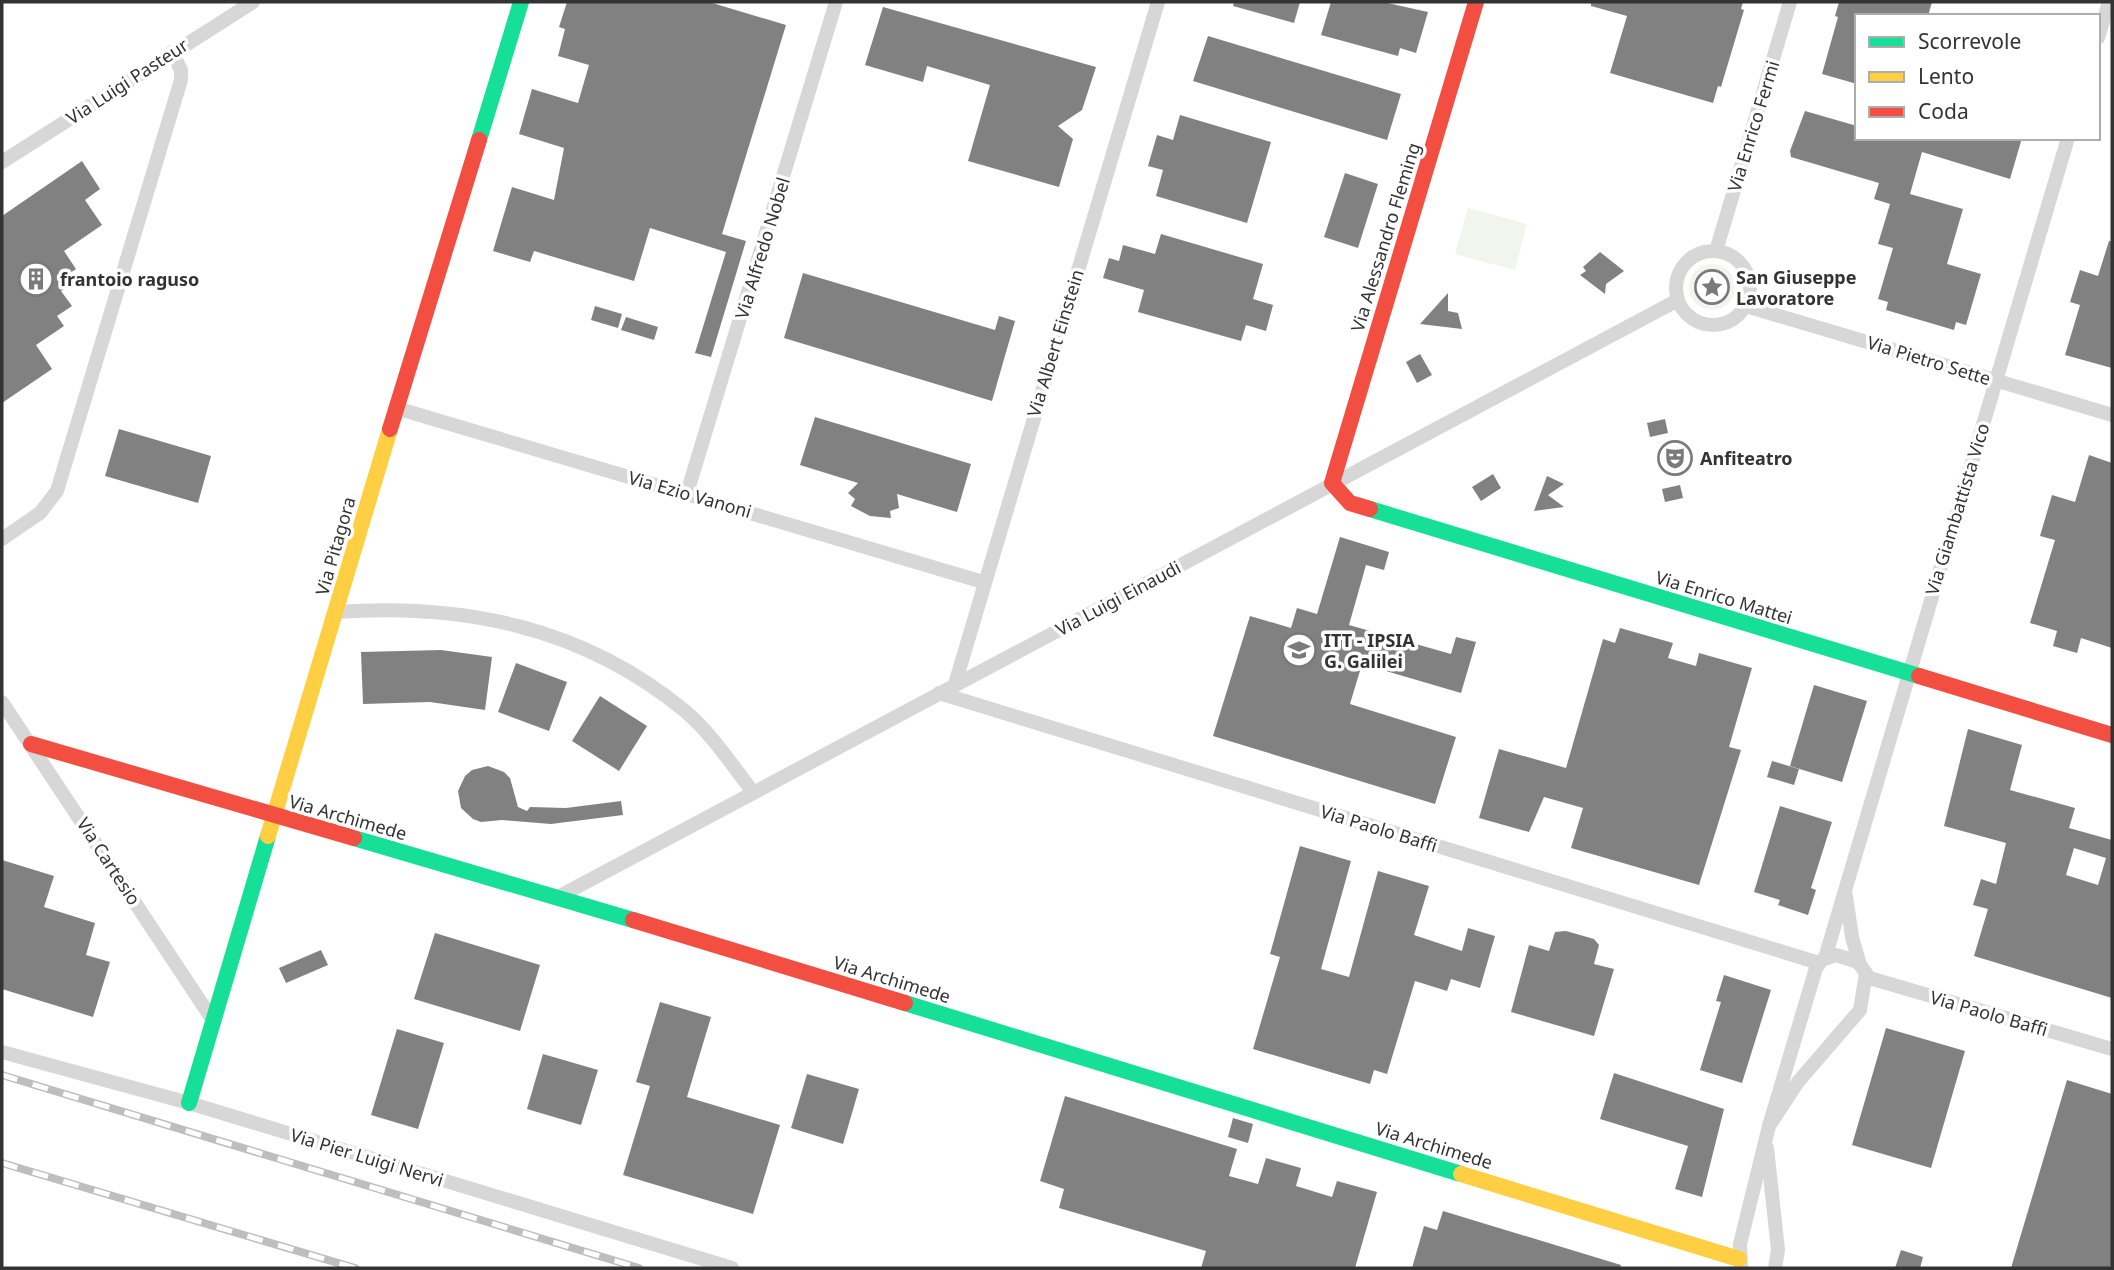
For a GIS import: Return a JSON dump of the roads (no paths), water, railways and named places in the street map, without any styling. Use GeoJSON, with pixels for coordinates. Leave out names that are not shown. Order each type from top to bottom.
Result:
{"type":"FeatureCollection","features":[{"type":"Feature","properties":{"kind":"street","name":"Via Luigi Pasteur"},"geometry":{"type":"LineString","coordinates":[[2,162],[253,2]]}},
{"type":"Feature","properties":{"kind":"street","name":"Via Pitagora"},"geometry":{"type":"LineString","coordinates":[[189,1103],[396,408],[521,2]]}},
{"type":"Feature","properties":{"kind":"street","name":"Via Alfredo Nobel"},"geometry":{"type":"LineString","coordinates":[[687,494],[836,2]]}},
{"type":"Feature","properties":{"kind":"street","name":"Via Albert Einstein"},"geometry":{"type":"LineString","coordinates":[[955,684],[983,582],[1158,2]]}},
{"type":"Feature","properties":{"kind":"street","name":"Via Alessandro Fleming"},"geometry":{"type":"LineString","coordinates":[[1332,483],[1476,2]]}},
{"type":"Feature","properties":{"kind":"street","name":"Via Enrico Fermi"},"geometry":{"type":"LineString","coordinates":[[1716,251],[1790,2]]}},
{"type":"Feature","properties":{"kind":"street"},"geometry":{"type":"LineString","coordinates":[[2100,31],[2109,2]]}},
{"type":"Feature","properties":{"kind":"street"},"geometry":{"type":"LineString","coordinates":[[2,539],[40,513],[57,492],[181,80],[181,70],[172,52]]}},
{"type":"Feature","properties":{"kind":"street","name":"Via Giambattista Vico"},"geometry":{"type":"LineString","coordinates":[[1822,961],[2067,140]]}},
{"type":"Feature","properties":{"kind":"street"},"geometry":{"type":"LineString","coordinates":[[1716,251],[1738,261],[1746,270],[1750,282],[1746,306],[1728,322],[1704,324],[1684,311],[1676,288],[1684,265],[1704,252],[1716,251]]}},
{"type":"Feature","properties":{"kind":"street","name":"Via Luigi Einaudi"},"geometry":{"type":"LineString","coordinates":[[558,897],[1678,300]]}},
{"type":"Feature","properties":{"kind":"street","name":"Via Pietro Sette"},"geometry":{"type":"LineString","coordinates":[[1746,306],[2112,415]]}},
{"type":"Feature","properties":{"kind":"street","name":"Via Ezio Vanoni"},"geometry":{"type":"LineString","coordinates":[[396,408],[983,582]]}},
{"type":"Feature","properties":{"kind":"street","name":"Via Enrico Mattei"},"geometry":{"type":"LineString","coordinates":[[1332,483],[1350,503],[2112,735]]}},
{"type":"Feature","properties":{"kind":"street"},"geometry":{"type":"LineString","coordinates":[[336,612],[396,608],[484,617],[549,634],[615,663],[685,712],[725,754],[753,792]]}},
{"type":"Feature","properties":{"kind":"street","name":"Via Paolo Baffi"},"geometry":{"type":"LineString","coordinates":[[939,693],[1822,961]]}},
{"type":"Feature","properties":{"kind":"street","name":"Via Cartesio"},"geometry":{"type":"LineString","coordinates":[[2,702],[214,1021]]}},
{"type":"Feature","properties":{"kind":"street","name":"Via Archimede"},"geometry":{"type":"LineString","coordinates":[[31,744],[558,897],[1740,1266]]}},
{"type":"Feature","properties":{"kind":"street"},"geometry":{"type":"LineString","coordinates":[[1779,1268],[1768,1131],[1798,1082],[1860,1010],[1863,971],[1847,915],[1847,881]]}},
{"type":"Feature","properties":{"kind":"street"},"geometry":{"type":"LineString","coordinates":[[1740,1266],[1740,1244],[1768,1131],[1822,961],[1843,956],[1863,971]]}},
{"type":"Feature","properties":{"kind":"street","name":"Via Paolo Baffi"},"geometry":{"type":"LineString","coordinates":[[1863,971],[2112,1049]]}},
{"type":"Feature","properties":{"kind":"street","name":"Via Pier Luigi Nervi"},"geometry":{"type":"LineString","coordinates":[[2,1052],[189,1103],[732,1268]]}},
{"type":"Feature","properties":{"kind":"railway"},"geometry":{"type":"LineString","coordinates":[[2,1075],[639,1268]]}},
{"type":"Feature","properties":{"kind":"railway"},"geometry":{"type":"LineString","coordinates":[[2,1163],[355,1268]]}},
{"type":"Feature","properties":{"kind":"place","name":"frantoio raguso"},"geometry":{"type":"Point","coordinates":[36,279]}},
{"type":"Feature","properties":{"kind":"place","name":"San Giuseppe Lavoratore"},"geometry":{"type":"Point","coordinates":[1712,287]}},
{"type":"Feature","properties":{"kind":"place","name":"Anfiteatro"},"geometry":{"type":"Point","coordinates":[1675,458]}},
{"type":"Feature","properties":{"kind":"place","name":"ITT - IPSIA G. Galilei"},"geometry":{"type":"Point","coordinates":[1299,650]}}]}
